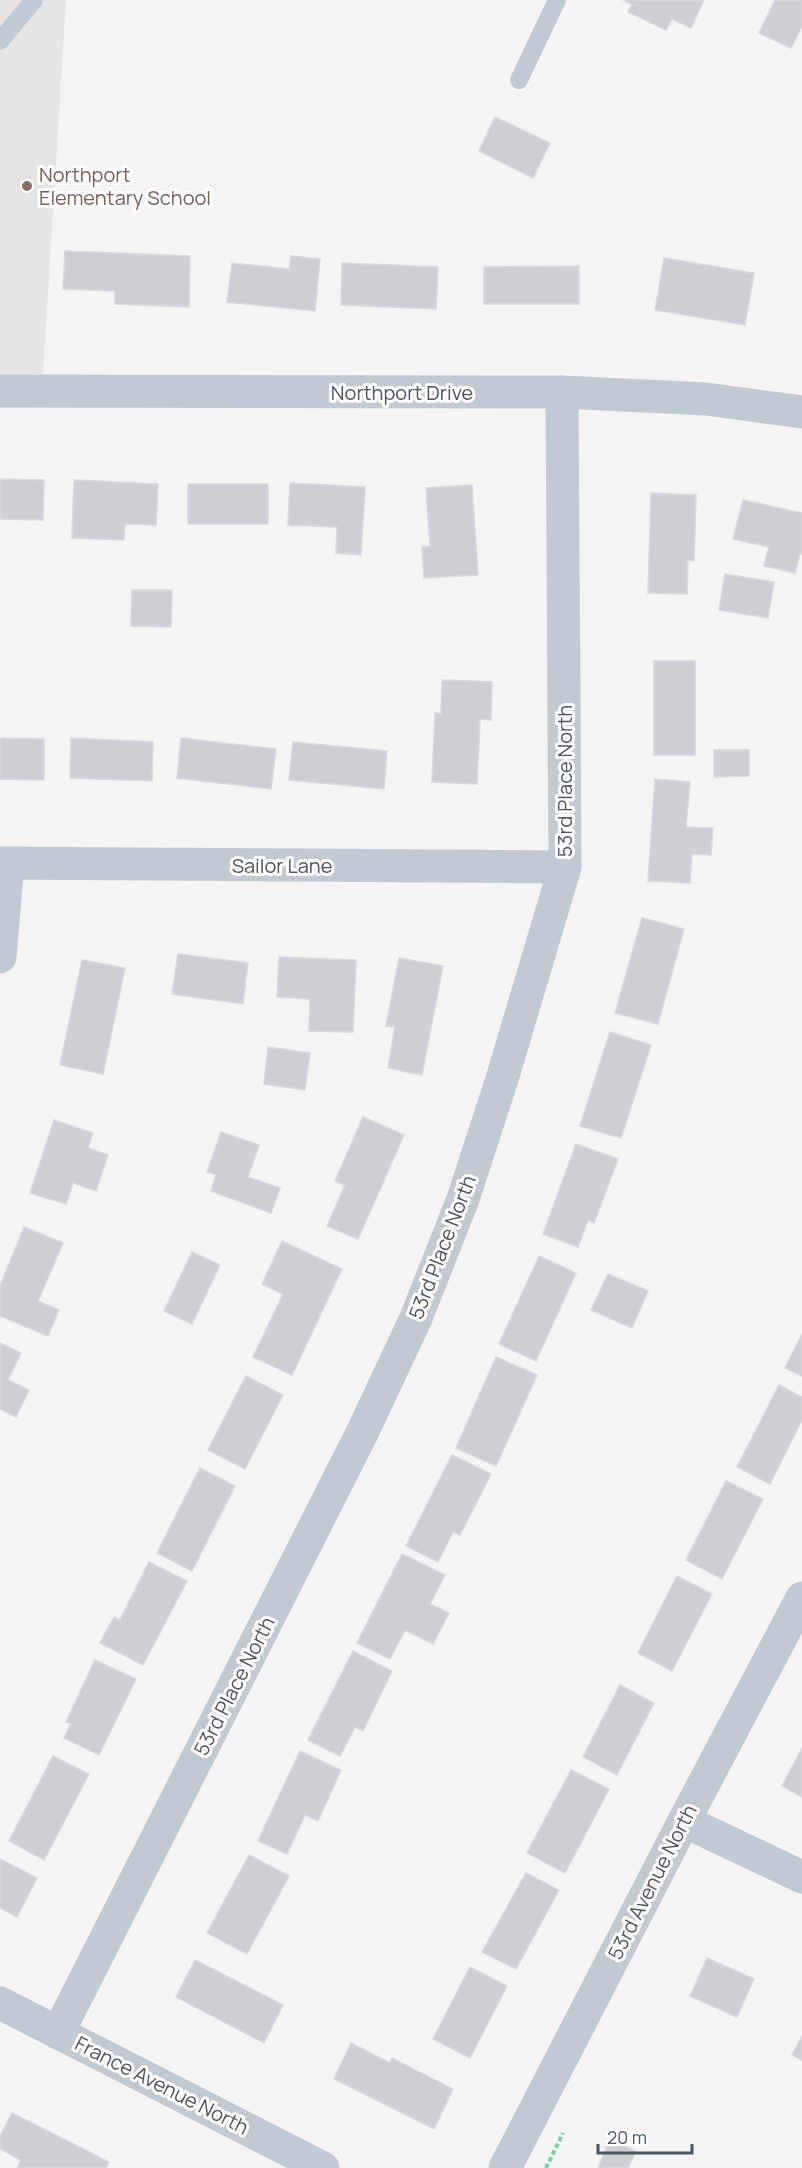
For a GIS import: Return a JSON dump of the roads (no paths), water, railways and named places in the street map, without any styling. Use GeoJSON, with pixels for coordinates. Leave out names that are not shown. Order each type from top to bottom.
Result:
{"type":"FeatureCollection","features":[{"type":"Feature","properties":{"kind":"street","name":"Northport Drive"},"geometry":{"type":"LineString","coordinates":[[0,391],[562,392],[706,399],[802,412]]}},
{"type":"Feature","properties":{"kind":"street","name":"53rd Place North"},"geometry":{"type":"LineString","coordinates":[[58,2033],[362,1433],[416,1318],[463,1199],[502,1079],[565,867],[562,392]]}},
{"type":"Feature","properties":{"kind":"street","name":"Sailor Lane"},"geometry":{"type":"LineString","coordinates":[[4,863],[565,867]]}},
{"type":"Feature","properties":{"kind":"street"},"geometry":{"type":"LineString","coordinates":[[0,957],[4,863]]}},
{"type":"Feature","properties":{"kind":"street","name":"53rd Avenue North"},"geometry":{"type":"LineString","coordinates":[[505,2168],[802,1598]]}},
{"type":"Feature","properties":{"kind":"street"},"geometry":{"type":"LineString","coordinates":[[684,1821],[802,1877]]}},
{"type":"Feature","properties":{"kind":"street","name":"France Avenue North"},"geometry":{"type":"LineString","coordinates":[[0,2003],[323,2168]]}},
{"type":"Feature","properties":{"kind":"lane"},"geometry":{"type":"LineString","coordinates":[[0,41],[34,0]]}},
{"type":"Feature","properties":{"kind":"lane"},"geometry":{"type":"LineString","coordinates":[[519,80],[557,0]]}},
{"type":"Feature","properties":{"kind":"place","name":"Northport Elementary School"},"geometry":{"type":"Point","coordinates":[27,186]}}]}
